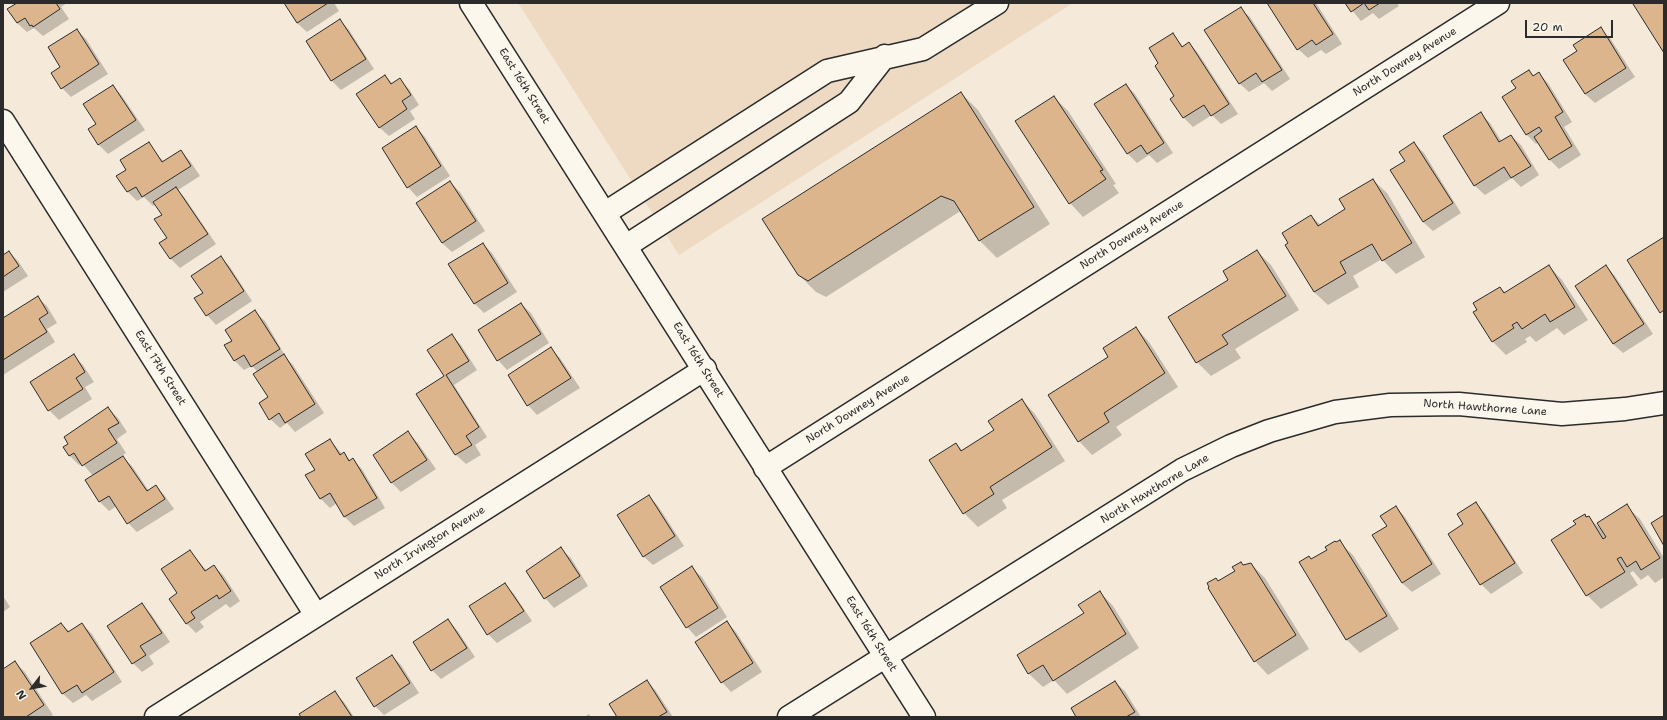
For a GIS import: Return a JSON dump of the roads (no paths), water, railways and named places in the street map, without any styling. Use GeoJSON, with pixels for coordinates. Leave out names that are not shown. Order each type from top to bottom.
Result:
{"type":"FeatureCollection","features":[{"type":"Feature","properties":{"kind":"street","name":"East 16th Street"},"geometry":{"type":"LineString","coordinates":[[471,3],[705,369],[765,468],[924,717]]}},
{"type":"Feature","properties":{"kind":"street"},"geometry":{"type":"LineString","coordinates":[[605,213],[827,71],[885,56],[923,49],[997,3]]}},
{"type":"Feature","properties":{"kind":"street","name":"North Downey Avenue"},"geometry":{"type":"LineString","coordinates":[[765,468],[1498,3]]}},
{"type":"Feature","properties":{"kind":"street"},"geometry":{"type":"LineString","coordinates":[[626,246],[849,102],[885,56]]}},
{"type":"Feature","properties":{"kind":"street","name":"East 17th Street"},"geometry":{"type":"LineString","coordinates":[[3,121],[316,615]]}},
{"type":"Feature","properties":{"kind":"street","name":"North Irvington Avenue"},"geometry":{"type":"LineString","coordinates":[[156,717],[705,369]]}},
{"type":"Feature","properties":{"kind":"street","name":"North Hawthorne Lane"},"geometry":{"type":"LineString","coordinates":[[789,717],[1182,470],[1231,446],[1295,422],[1335,412],[1390,405],[1459,404],[1562,414],[1625,409],[1664,403]]}}]}
